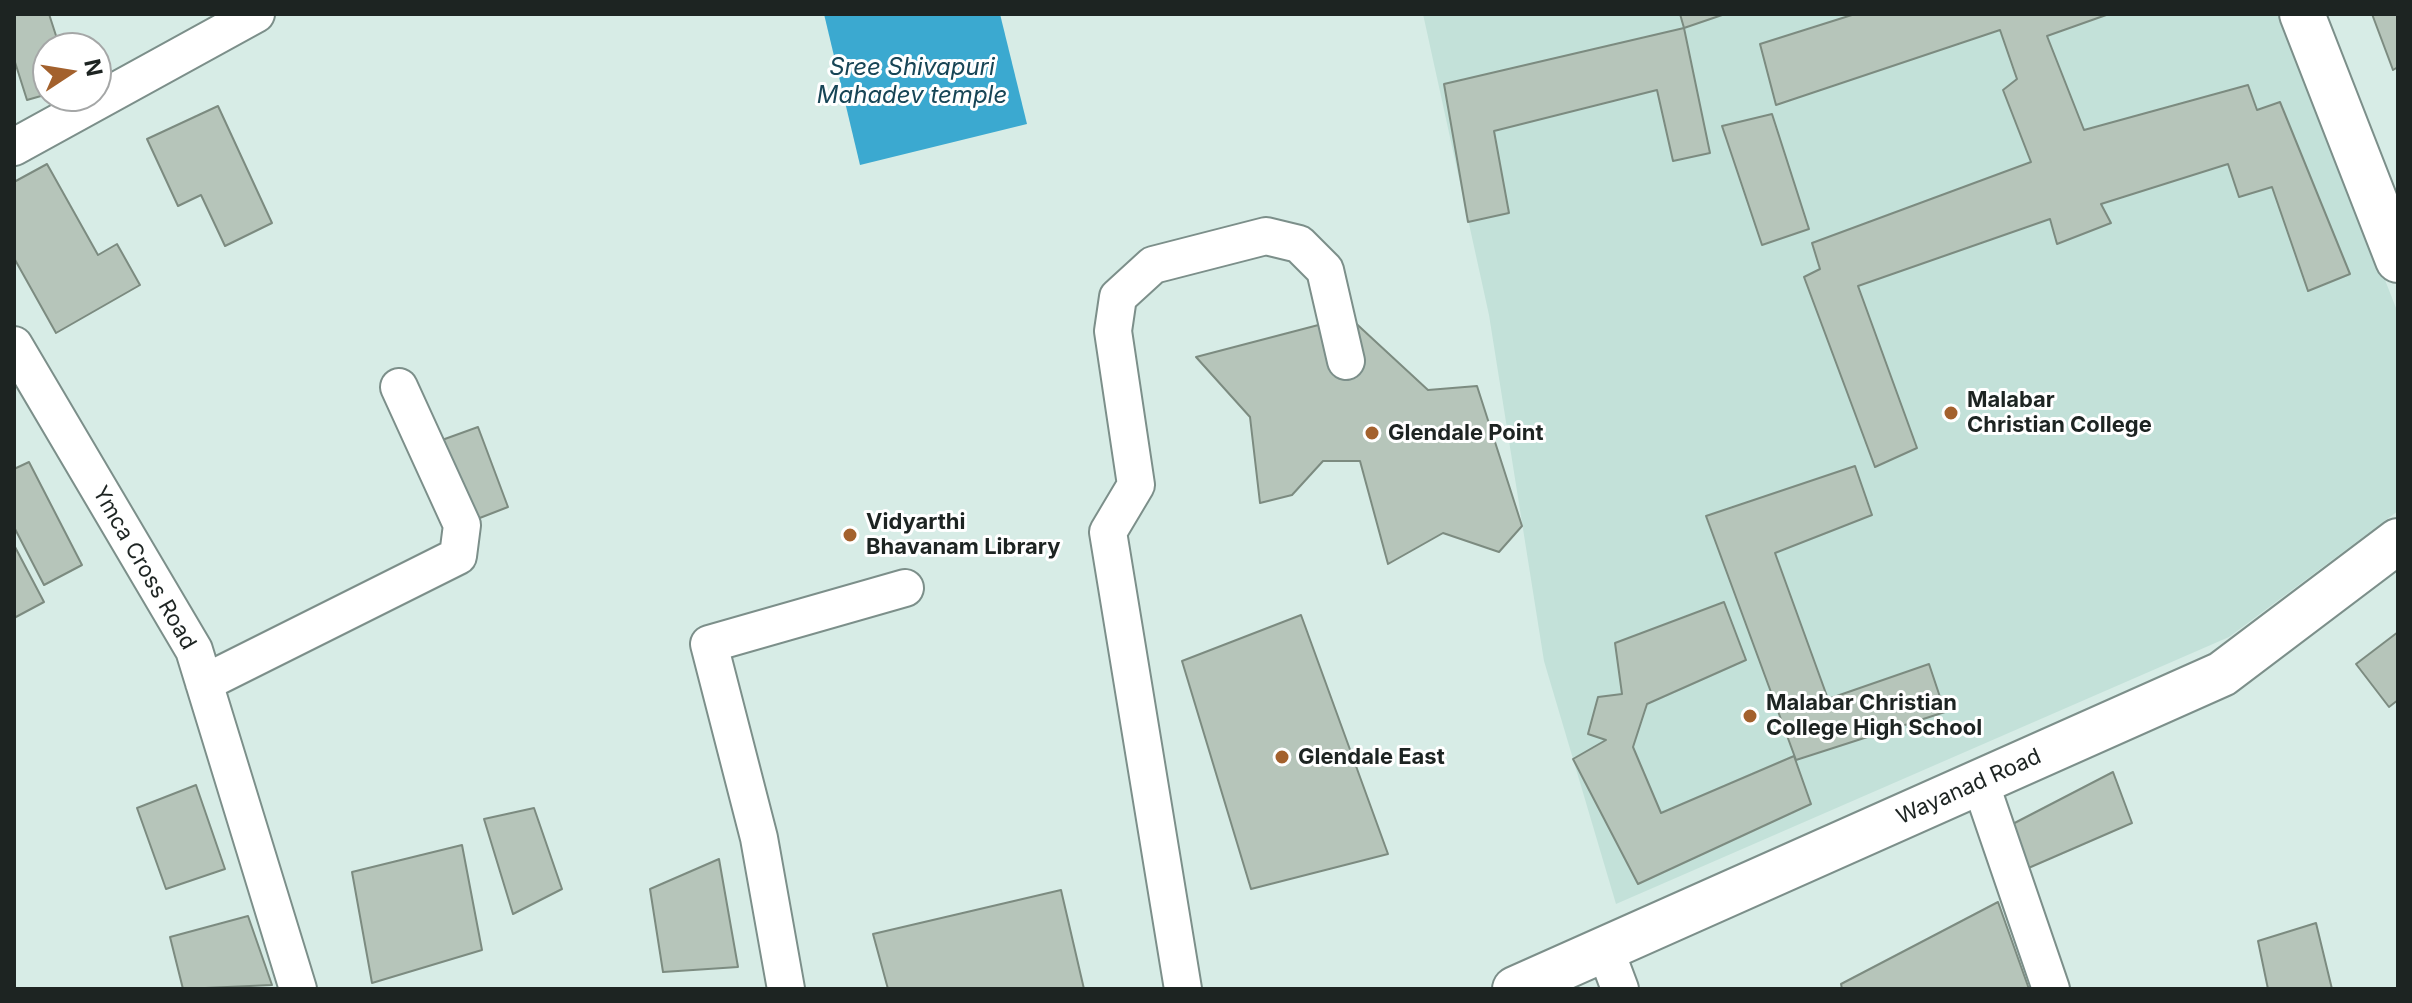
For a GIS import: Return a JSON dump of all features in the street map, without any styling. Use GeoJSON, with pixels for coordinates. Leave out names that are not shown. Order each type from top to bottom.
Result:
{"type":"FeatureCollection","features":[{"type":"Feature","properties":{"kind":"main road"},"geometry":{"type":"LineString","coordinates":[[2302,14],[2387,215],[2398,260]]}},
{"type":"Feature","properties":{"kind":"main road","name":"Wayanad Road"},"geometry":{"type":"LineString","coordinates":[[1515,989],[2222,674],[2398,541]]}},
{"type":"Feature","properties":{"kind":"street"},"geometry":{"type":"LineString","coordinates":[[14,147],[256,14]]}},
{"type":"Feature","properties":{"kind":"street"},"geometry":{"type":"LineString","coordinates":[[1183,989],[1108,532],[1136,485],[1113,331],[1118,297],[1153,265],[1266,236],[1299,244],[1325,270],[1346,361]]}},
{"type":"Feature","properties":{"kind":"street","name":"Ymca Cross Road"},"geometry":{"type":"LineString","coordinates":[[14,345],[27,396],[194,650],[298,989]]}},
{"type":"Feature","properties":{"kind":"street"},"geometry":{"type":"LineString","coordinates":[[204,683],[458,556],[462,525],[399,387]]}},
{"type":"Feature","properties":{"kind":"street"},"geometry":{"type":"LineString","coordinates":[[786,989],[759,838],[709,644],[905,588]]}},
{"type":"Feature","properties":{"kind":"street"},"geometry":{"type":"LineString","coordinates":[[1980,782],[2051,989]]}},
{"type":"Feature","properties":{"kind":"street"},"geometry":{"type":"LineString","coordinates":[[1605,949],[1620,989]]}},
{"type":"Feature","properties":{"kind":"shaded area","name":"Malabar Christian College"},"geometry":{"type":"Polygon","coordinates":[[[1423,14],[2280,14],[2398,313],[2398,511],[2229,637],[1616,904],[1544,661],[1489,315],[1423,14]]]}},
{"type":"Feature","properties":{"kind":"water","name":"Sree Shivapuri Mahadev temple"},"geometry":{"type":"Polygon","coordinates":[[[824,14],[1000,14],[1027,124],[860,165],[824,14]]]}},
{"type":"Feature","properties":{"kind":"building"},"geometry":{"type":"Polygon","coordinates":[[[14,14],[49,14],[55,32],[32,32],[32,99],[27,100],[14,59],[14,14]]]}},
{"type":"Feature","properties":{"kind":"building"},"geometry":{"type":"Polygon","coordinates":[[[1680,14],[1725,14],[1684,28],[1680,14]]]}},
{"type":"Feature","properties":{"kind":"building","name":"Malabar Christian College"},"geometry":{"type":"Polygon","coordinates":[[[1855,14],[2109,14],[2047,36],[2084,130],[2248,85],[2257,110],[2280,102],[2350,274],[2308,291],[2272,187],[2239,197],[2228,164],[2101,204],[2111,223],[2057,244],[2050,219],[1858,286],[1917,448],[1875,467],[1804,277],[1820,269],[1812,243],[2031,162],[2003,90],[2017,79],[2000,30],[1776,105],[1760,44],[1855,14]]]}},
{"type":"Feature","properties":{"kind":"building"},"geometry":{"type":"Polygon","coordinates":[[[2372,14],[2398,14],[2398,67],[2393,70],[2372,14]]]}},
{"type":"Feature","properties":{"kind":"building"},"geometry":{"type":"Polygon","coordinates":[[[1684,28],[1710,153],[1673,161],[1657,90],[1494,131],[1509,213],[1468,222],[1444,84],[1684,28]]]}},
{"type":"Feature","properties":{"kind":"building"},"geometry":{"type":"Polygon","coordinates":[[[218,106],[272,223],[225,246],[201,195],[178,206],[147,139],[218,106]]]}},
{"type":"Feature","properties":{"kind":"building"},"geometry":{"type":"Polygon","coordinates":[[[1772,114],[1809,229],[1762,245],[1722,126],[1772,114]]]}},
{"type":"Feature","properties":{"kind":"building"},"geometry":{"type":"Polygon","coordinates":[[[47,164],[98,255],[117,244],[140,285],[56,333],[14,258],[14,182],[47,164]]]}},
{"type":"Feature","properties":{"kind":"building","name":"Glendale Point"},"geometry":{"type":"Polygon","coordinates":[[[1349,317],[1428,390],[1477,386],[1522,526],[1499,552],[1443,533],[1388,564],[1360,461],[1323,461],[1292,495],[1260,503],[1250,417],[1196,357],[1349,317]]]}},
{"type":"Feature","properties":{"kind":"building"},"geometry":{"type":"Polygon","coordinates":[[[478,427],[508,507],[472,521],[442,440],[478,427]]]}},
{"type":"Feature","properties":{"kind":"building"},"geometry":{"type":"Polygon","coordinates":[[[29,462],[82,565],[44,585],[14,527],[14,469],[29,462]]]}},
{"type":"Feature","properties":{"kind":"building"},"geometry":{"type":"Polygon","coordinates":[[[1855,466],[1872,515],[1775,553],[1828,699],[1929,664],[1945,712],[1796,760],[1706,516],[1855,466]]]}},
{"type":"Feature","properties":{"kind":"building"},"geometry":{"type":"Polygon","coordinates":[[[14,545],[44,602],[14,618],[14,545]]]}},
{"type":"Feature","properties":{"kind":"building"},"geometry":{"type":"Polygon","coordinates":[[[1724,602],[1746,660],[1647,704],[1633,747],[1661,813],[1794,756],[1811,804],[1638,884],[1573,759],[1606,740],[1588,734],[1598,697],[1622,694],[1615,643],[1724,602]]]}},
{"type":"Feature","properties":{"kind":"building","name":"Glendale East"},"geometry":{"type":"Polygon","coordinates":[[[1301,615],[1388,854],[1251,889],[1182,661],[1301,615]]]}},
{"type":"Feature","properties":{"kind":"building"},"geometry":{"type":"Polygon","coordinates":[[[2398,632],[2398,700],[2389,707],[2356,664],[2398,632]]]}},
{"type":"Feature","properties":{"kind":"building"},"geometry":{"type":"Polygon","coordinates":[[[2113,772],[2132,823],[2017,873],[2003,829],[2113,772]]]}},
{"type":"Feature","properties":{"kind":"building"},"geometry":{"type":"Polygon","coordinates":[[[196,785],[225,869],[166,889],[137,808],[196,785]]]}},
{"type":"Feature","properties":{"kind":"building"},"geometry":{"type":"Polygon","coordinates":[[[534,808],[562,889],[513,914],[484,819],[534,808]]]}},
{"type":"Feature","properties":{"kind":"building"},"geometry":{"type":"Polygon","coordinates":[[[462,845],[482,950],[372,983],[352,872],[462,845]]]}},
{"type":"Feature","properties":{"kind":"building"},"geometry":{"type":"Polygon","coordinates":[[[719,859],[738,967],[663,972],[650,889],[719,859]]]}},
{"type":"Feature","properties":{"kind":"building"},"geometry":{"type":"Polygon","coordinates":[[[1061,890],[1084,989],[888,989],[873,934],[1061,890]]]}},
{"type":"Feature","properties":{"kind":"building"},"geometry":{"type":"Polygon","coordinates":[[[1998,902],[2029,989],[1842,989],[1841,984],[1998,902]]]}},
{"type":"Feature","properties":{"kind":"building"},"geometry":{"type":"Polygon","coordinates":[[[248,916],[272,985],[183,989],[170,937],[248,916]]]}},
{"type":"Feature","properties":{"kind":"building"},"geometry":{"type":"Polygon","coordinates":[[[2316,923],[2332,989],[2268,989],[2258,941],[2316,923]]]}},
{"type":"Feature","properties":{"kind":"place","name":"Malabar Christian College"},"geometry":{"type":"Point","coordinates":[1951,413]}},
{"type":"Feature","properties":{"kind":"place","name":"Glendale Point"},"geometry":{"type":"Point","coordinates":[1372,433]}},
{"type":"Feature","properties":{"kind":"place","name":"Vidyarthi Bhavanam Library"},"geometry":{"type":"Point","coordinates":[850,535]}},
{"type":"Feature","properties":{"kind":"place","name":"Malabar Christian College High School"},"geometry":{"type":"Point","coordinates":[1750,716]}},
{"type":"Feature","properties":{"kind":"place","name":"Glendale East"},"geometry":{"type":"Point","coordinates":[1282,757]}}]}
